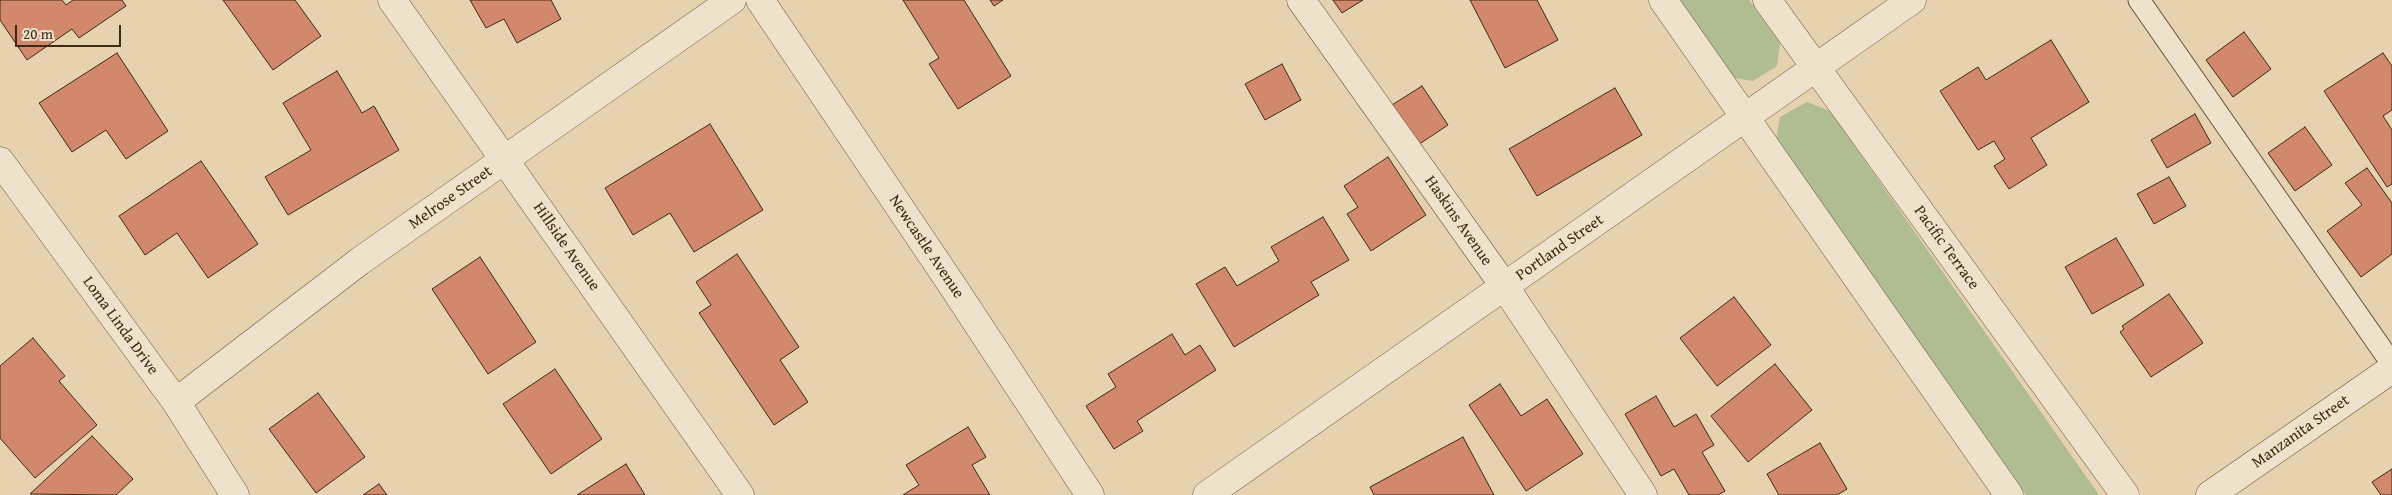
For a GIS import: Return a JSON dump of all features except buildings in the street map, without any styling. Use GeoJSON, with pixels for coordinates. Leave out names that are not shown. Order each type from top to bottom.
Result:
{"type":"FeatureCollection","features":[{"type":"Feature","properties":{"kind":"street","name":"Hillside Avenue"},"geometry":{"type":"LineString","coordinates":[[392,0],[740,495]]}},
{"type":"Feature","properties":{"kind":"street","name":"Melrose Street"},"geometry":{"type":"LineString","coordinates":[[176,402],[360,261],[732,0]]}},
{"type":"Feature","properties":{"kind":"street","name":"Newcastle Avenue"},"geometry":{"type":"LineString","coordinates":[[760,0],[1090,495]]}},
{"type":"Feature","properties":{"kind":"street","name":"Haskins Avenue"},"geometry":{"type":"LineString","coordinates":[[1301,0],[1505,287],[1643,495]]}},
{"type":"Feature","properties":{"kind":"street"},"geometry":{"type":"LineString","coordinates":[[1663,0],[2009,495]]}},
{"type":"Feature","properties":{"kind":"street","name":"Pacific Terrace"},"geometry":{"type":"LineString","coordinates":[[1767,0],[2125,495]]}},
{"type":"Feature","properties":{"kind":"street","name":"Portland Street"},"geometry":{"type":"LineString","coordinates":[[1207,495],[1912,0]]}},
{"type":"Feature","properties":{"kind":"street","name":"Loma Linda Drive"},"geometry":{"type":"LineString","coordinates":[[0,161],[176,402],[235,495]]}},
{"type":"Feature","properties":{"kind":"street","name":"Manzanita Street"},"geometry":{"type":"LineString","coordinates":[[2210,495],[2392,369]]}},
{"type":"Feature","properties":{"kind":"lane"},"geometry":{"type":"LineString","coordinates":[[2139,0],[2392,364]]}},
{"type":"Feature","properties":{"kind":"green space"},"geometry":{"type":"Polygon","coordinates":[[[1676,0],[1749,0],[1780,43],[1777,66],[1753,81],[1729,77],[1676,0]]]}},
{"type":"Feature","properties":{"kind":"green space"},"geometry":{"type":"Polygon","coordinates":[[[1807,102],[1830,111],[2099,495],[2026,495],[1776,140],[1780,117],[1807,102]]]}}]}
